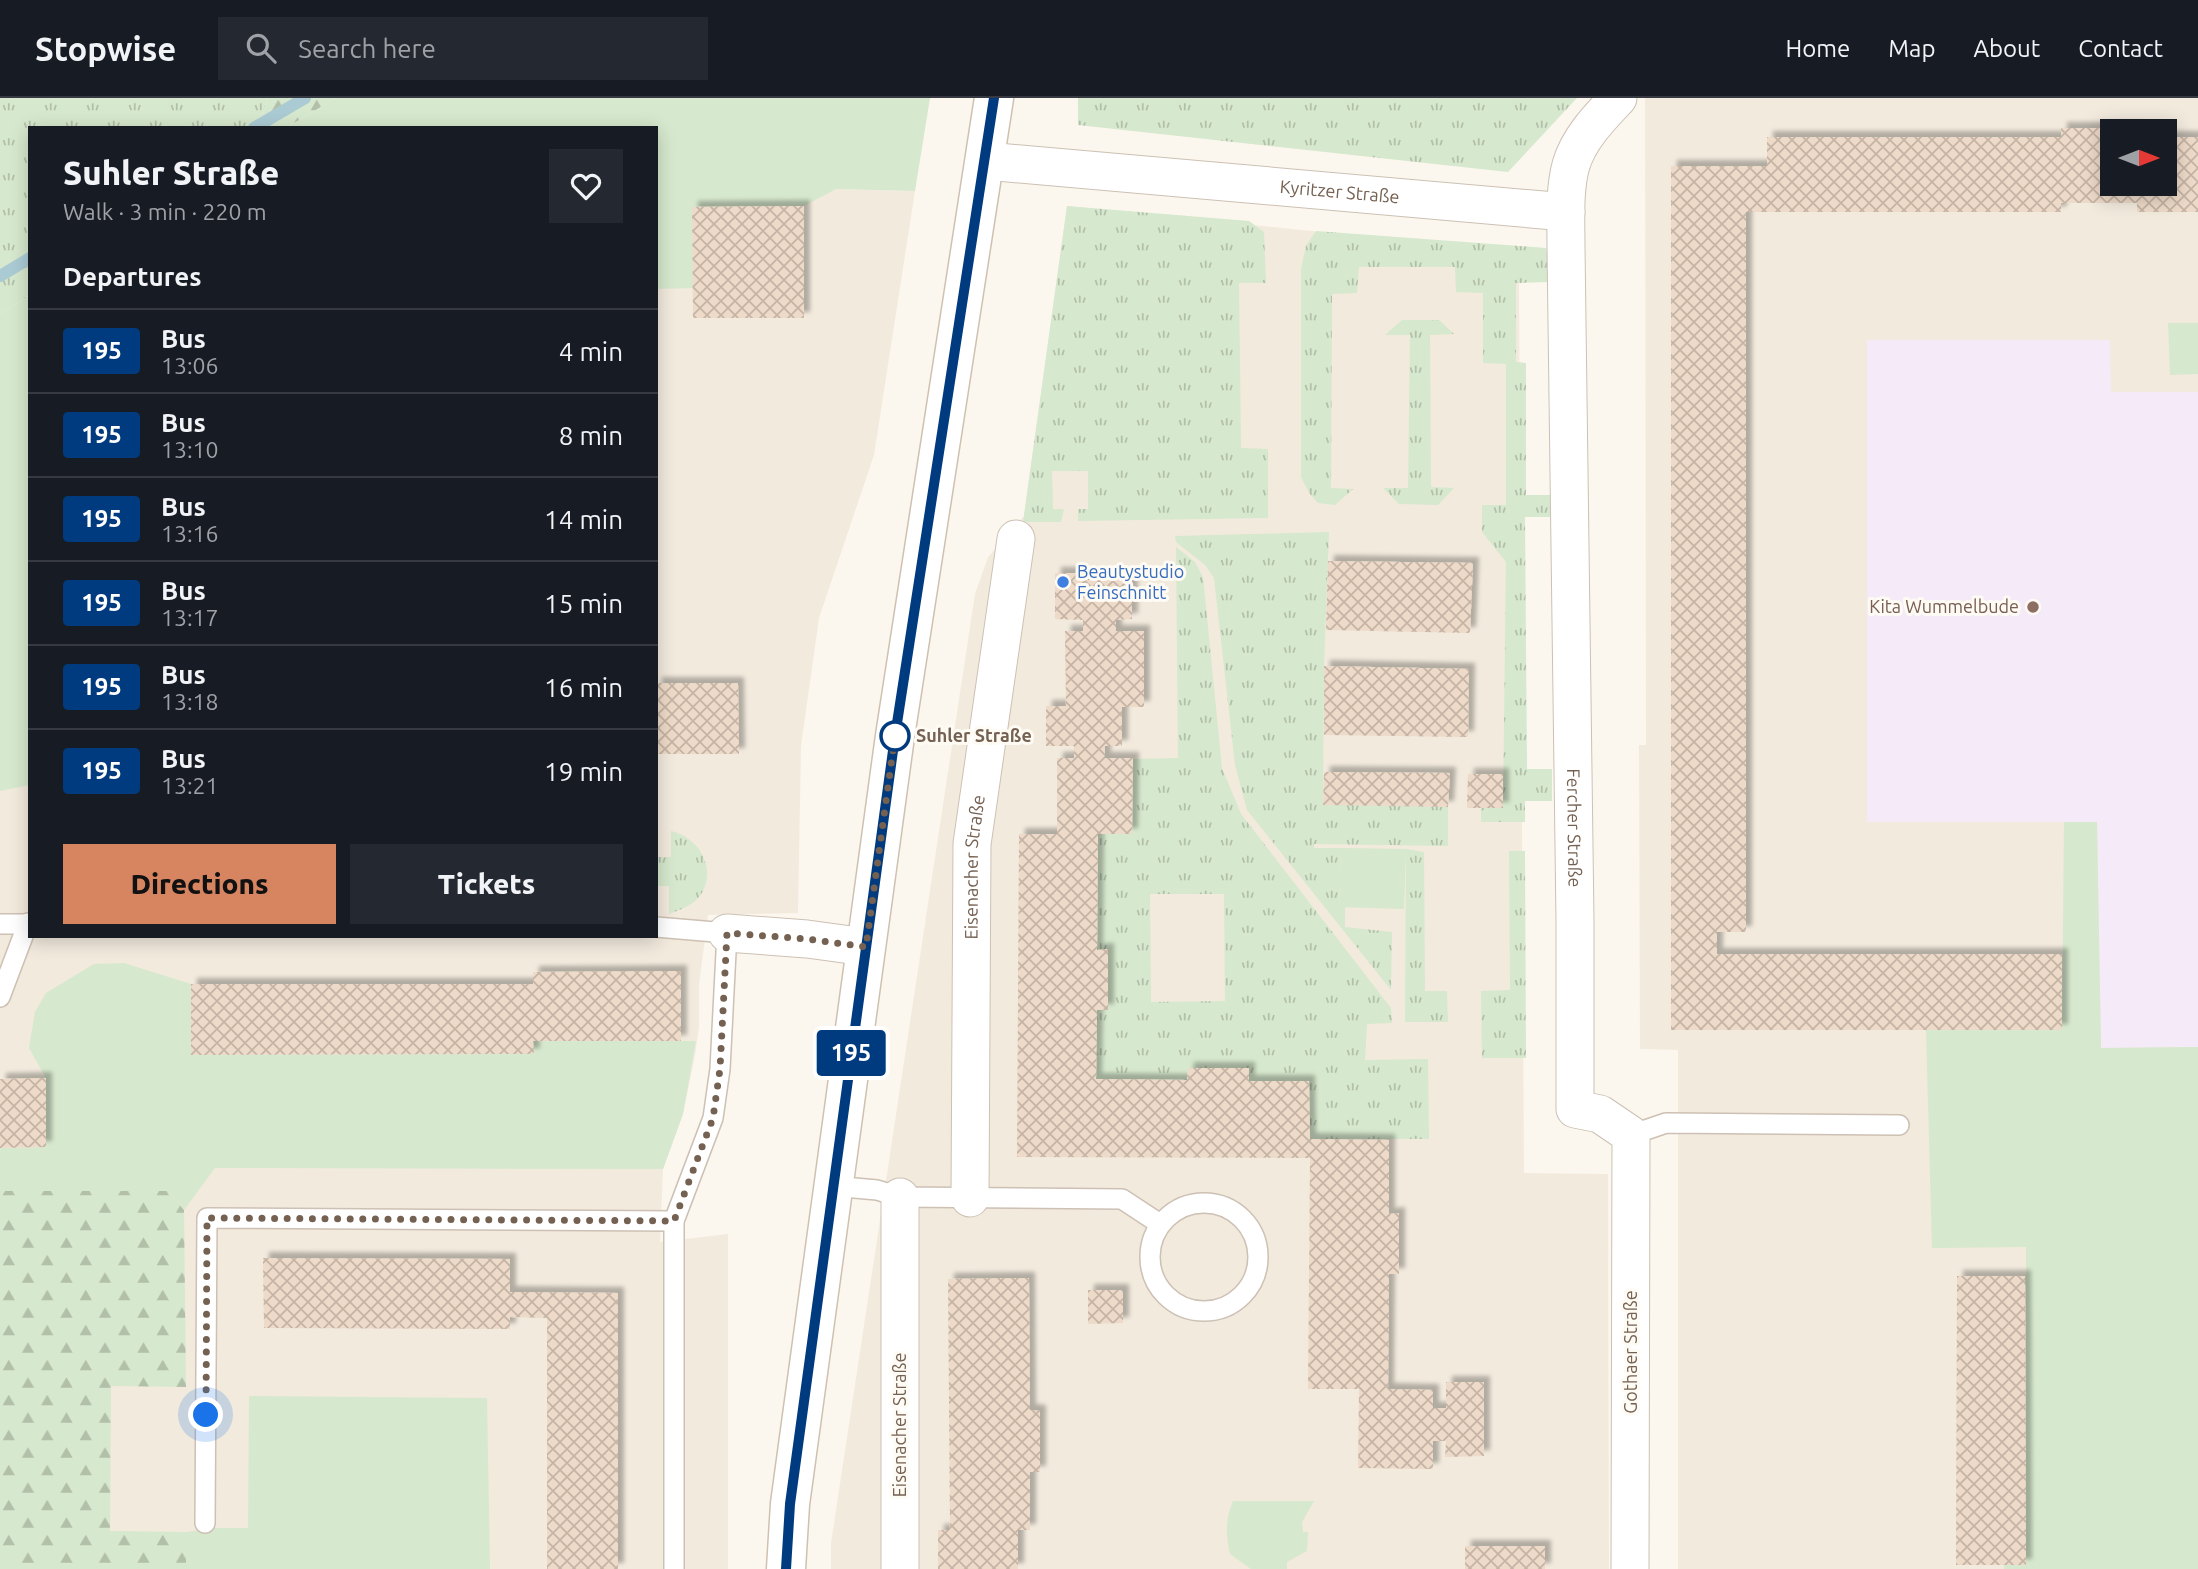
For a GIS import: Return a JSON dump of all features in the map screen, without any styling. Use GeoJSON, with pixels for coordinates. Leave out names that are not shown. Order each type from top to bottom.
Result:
{"type":"FeatureCollection","features":[{"type":"Feature","properties":{"kind":"street"},"geometry":{"type":"LineString","coordinates":[[786,1569],[790,1504],[895,736],[995,98]]}},
{"type":"Feature","properties":{"kind":"street"},"geometry":{"type":"LineString","coordinates":[[1566,212],[1571,164],[1593,123],[1618,98]]}},
{"type":"Feature","properties":{"kind":"street","name":"Kyritzer Straße"},"geometry":{"type":"LineString","coordinates":[[986,161],[1566,212]]}},
{"type":"Feature","properties":{"kind":"street","name":"Fercher Straße"},"geometry":{"type":"LineString","coordinates":[[1566,212],[1575,1109],[1600,1114],[1632,1135]]}},
{"type":"Feature","properties":{"kind":"street","name":"Eisenacher Straße"},"geometry":{"type":"LineString","coordinates":[[970,1198],[972,844],[1016,539]]}},
{"type":"Feature","properties":{"kind":"street"},"geometry":{"type":"LineString","coordinates":[[727,933],[866,947]]}},
{"type":"Feature","properties":{"kind":"street","name":"Gothaer Straße"},"geometry":{"type":"LineString","coordinates":[[1630,1569],[1632,1135]]}},
{"type":"Feature","properties":{"kind":"street","name":"Eisenacher Straße"},"geometry":{"type":"LineString","coordinates":[[900,1197],[900,1569]]}},
{"type":"Feature","properties":{"kind":"lane"},"geometry":{"type":"LineString","coordinates":[[0,924],[28,924]]}},
{"type":"Feature","properties":{"kind":"lane"},"geometry":{"type":"LineString","coordinates":[[0,997],[28,927]]}},
{"type":"Feature","properties":{"kind":"lane"},"geometry":{"type":"LineString","coordinates":[[658,927],[727,933],[720,1069],[713,1118],[674,1221],[674,1569]]}},
{"type":"Feature","properties":{"kind":"lane"},"geometry":{"type":"LineString","coordinates":[[1632,1135],[1666,1124],[1899,1125]]}},
{"type":"Feature","properties":{"kind":"lane"},"geometry":{"type":"LineString","coordinates":[[832,1186],[877,1190],[900,1197],[1122,1199],[1160,1224]]}},
{"type":"Feature","properties":{"kind":"lane"},"geometry":{"type":"LineString","coordinates":[[1208,1202],[1225,1206],[1240,1216],[1251,1229],[1257,1246],[1258,1264],[1253,1281],[1242,1296],[1228,1307],[1193,1311],[1176,1304],[1161,1292],[1153,1276],[1149,1258],[1152,1240],[1160,1224],[1174,1212],[1190,1204],[1208,1202]]}},
{"type":"Feature","properties":{"kind":"lane"},"geometry":{"type":"LineString","coordinates":[[205,1523],[207,1218],[674,1221]]}},
{"type":"Feature","properties":{"kind":"shaded area"},"geometry":{"type":"Polygon","coordinates":[[[1645,98],[2198,98],[2198,1569],[1678,1569],[1678,1050],[1640,1049],[1639,745],[1646,745],[1645,98]]]}},
{"type":"Feature","properties":{"kind":"shaded area"},"geometry":{"type":"Polygon","coordinates":[[[681,111],[836,189],[915,191],[874,455],[819,618],[801,746],[798,913],[708,915],[699,985],[699,1027],[695,1055],[683,1114],[663,1169],[660,1242],[728,1234],[728,1569],[0,1569],[0,672],[28,654],[28,938],[658,938],[658,127],[681,111]]]}},
{"type":"Feature","properties":{"kind":"shaded area"},"geometry":{"type":"Polygon","coordinates":[[[1067,206],[1496,250],[1519,284],[1524,1173],[1608,1174],[1609,1569],[831,1569],[831,1543],[975,594],[988,557],[1024,516],[1067,206]]]}},
{"type":"Feature","properties":{"kind":"shaded area","name":"Kita Wummelbude"},"geometry":{"type":"Polygon","coordinates":[[[1867,340],[2110,340],[2111,392],[2198,392],[2198,1047],[2101,1048],[2097,822],[1867,822],[1867,340]]]}},
{"type":"Feature","properties":{"kind":"green space"},"geometry":{"type":"Polygon","coordinates":[[[0,98],[268,98],[258,126],[28,126],[28,296],[0,314],[0,98]]]}},
{"type":"Feature","properties":{"kind":"green space"},"geometry":{"type":"Polygon","coordinates":[[[268,98],[336,98],[289,126],[258,126],[268,98]]]}},
{"type":"Feature","properties":{"kind":"green space"},"geometry":{"type":"Polygon","coordinates":[[[336,98],[930,98],[915,191],[836,189],[804,206],[692,207],[693,288],[658,289],[658,126],[289,126],[336,98]]]}},
{"type":"Feature","properties":{"kind":"green space"},"geometry":{"type":"Polygon","coordinates":[[[1078,98],[1577,98],[1508,172],[1078,125],[1078,98]]]}},
{"type":"Feature","properties":{"kind":"green space"},"geometry":{"type":"Polygon","coordinates":[[[1067,206],[1249,221],[1264,232],[1266,283],[1239,283],[1241,448],[1268,449],[1268,518],[1078,521],[1078,509],[1088,509],[1088,471],[1052,471],[1053,509],[1064,509],[1061,522],[1023,522],[1067,206]]]}},
{"type":"Feature","properties":{"kind":"green space"},"geometry":{"type":"Polygon","coordinates":[[[1316,231],[1546,248],[1549,282],[1516,283],[1516,362],[1526,363],[1526,495],[1550,495],[1550,517],[1525,517],[1527,769],[1552,769],[1552,801],[1525,801],[1525,822],[1481,822],[1481,808],[1503,808],[1506,562],[1482,532],[1482,505],[1506,505],[1506,364],[1483,363],[1483,293],[1456,292],[1455,267],[1359,267],[1357,293],[1332,294],[1331,488],[1353,489],[1335,505],[1318,503],[1301,477],[1301,269],[1306,246],[1316,231]]]}},
{"type":"Feature","properties":{"kind":"green space"},"geometry":{"type":"Polygon","coordinates":[[[28,296],[28,785],[0,791],[0,314],[28,296]]]}},
{"type":"Feature","properties":{"kind":"green space"},"geometry":{"type":"Polygon","coordinates":[[[1402,320],[1439,320],[1454,334],[1430,335],[1431,487],[1454,488],[1438,505],[1399,504],[1383,488],[1408,488],[1410,335],[1385,335],[1402,320]]]}},
{"type":"Feature","properties":{"kind":"green space"},"geometry":{"type":"Polygon","coordinates":[[[2168,323],[2198,323],[2198,374],[2170,375],[2168,323]]]}},
{"type":"Feature","properties":{"kind":"green space"},"geometry":{"type":"Polygon","coordinates":[[[1329,532],[1323,804],[1448,807],[1448,846],[1314,844],[1314,848],[1341,848],[1339,906],[1345,907],[1345,927],[1392,932],[1391,990],[1247,810],[1235,765],[1214,578],[1205,565],[1176,542],[1175,536],[1329,532]]]}},
{"type":"Feature","properties":{"kind":"green space"},"geometry":{"type":"Polygon","coordinates":[[[1176,547],[1195,562],[1203,577],[1222,768],[1241,814],[1391,1008],[1392,1023],[1367,1024],[1365,1060],[1428,1059],[1429,1139],[1310,1139],[1309,1081],[1249,1081],[1249,1068],[1188,1068],[1187,1080],[1096,1079],[1097,1010],[1108,1009],[1108,950],[1097,950],[1098,834],[1132,834],[1133,759],[1178,758],[1176,547]],[[1150,894],[1151,1002],[1225,1001],[1224,894],[1150,894]]]}},
{"type":"Feature","properties":{"kind":"green space"},"geometry":{"type":"Polygon","coordinates":[[[2064,822],[2097,822],[2101,1048],[2198,1047],[2198,1569],[2004,1569],[2004,1565],[2026,1564],[2026,1247],[1932,1248],[1926,1030],[2062,1030],[2064,822]]]}},
{"type":"Feature","properties":{"kind":"green space"},"geometry":{"type":"Polygon","coordinates":[[[671,831],[688,839],[701,852],[707,880],[698,899],[669,914],[669,886],[658,886],[658,857],[671,857],[671,831]]]}},
{"type":"Feature","properties":{"kind":"green space"},"geometry":{"type":"Polygon","coordinates":[[[1341,848],[1406,849],[1404,909],[1339,907],[1341,848]]]}},
{"type":"Feature","properties":{"kind":"green space"},"geometry":{"type":"Polygon","coordinates":[[[1406,849],[1424,852],[1425,991],[1447,991],[1448,1022],[1405,1022],[1406,849]]]}},
{"type":"Feature","properties":{"kind":"green space"},"geometry":{"type":"Polygon","coordinates":[[[1509,851],[1525,851],[1526,1058],[1482,1058],[1481,991],[1510,990],[1509,851]]]}},
{"type":"Feature","properties":{"kind":"green space"},"geometry":{"type":"Polygon","coordinates":[[[124,963],[191,984],[191,1055],[533,1054],[533,1041],[696,1041],[683,1114],[663,1169],[215,1168],[184,1210],[168,1191],[0,1191],[0,1148],[45,1147],[46,1078],[29,1048],[35,1012],[46,993],[94,964],[124,963]]]}},
{"type":"Feature","properties":{"kind":"green space"},"geometry":{"type":"Polygon","coordinates":[[[0,1191],[168,1191],[184,1210],[186,1387],[111,1386],[110,1531],[186,1532],[186,1569],[0,1569],[0,1191]]]}},
{"type":"Feature","properties":{"kind":"green space"},"geometry":{"type":"Polygon","coordinates":[[[249,1396],[487,1398],[490,1569],[186,1569],[186,1532],[213,1528],[248,1528],[249,1396]]]}},
{"type":"Feature","properties":{"kind":"green space"},"geometry":{"type":"Polygon","coordinates":[[[1233,1501],[1314,1501],[1302,1522],[1303,1532],[1308,1532],[1307,1551],[1287,1562],[1287,1569],[1251,1569],[1230,1554],[1227,1527],[1233,1501]]]}},
{"type":"Feature","properties":{"kind":"building"},"geometry":{"type":"Polygon","coordinates":[[[2061,128],[2100,128],[2100,196],[2177,196],[2177,137],[2198,137],[2198,212],[2137,212],[2137,203],[2061,203],[2061,212],[1746,212],[1746,932],[1717,932],[1717,954],[2062,954],[2062,1030],[1671,1030],[1671,166],[1767,166],[1767,137],[2061,137],[2061,128]]]}},
{"type":"Feature","properties":{"kind":"building"},"geometry":{"type":"Polygon","coordinates":[[[804,206],[804,318],[693,318],[692,207],[804,206]]]}},
{"type":"Feature","properties":{"kind":"building"},"geometry":{"type":"Polygon","coordinates":[[[1328,561],[1473,563],[1470,633],[1326,630],[1328,561]]]}},
{"type":"Feature","properties":{"kind":"building"},"geometry":{"type":"Polygon","coordinates":[[[1055,573],[1080,573],[1080,580],[1132,580],[1132,619],[1116,620],[1116,631],[1144,631],[1144,707],[1122,707],[1122,746],[1105,746],[1105,758],[1133,758],[1132,834],[1098,834],[1097,950],[1108,949],[1108,1010],[1097,1010],[1096,1079],[1187,1080],[1188,1068],[1249,1068],[1249,1081],[1309,1081],[1310,1139],[1389,1140],[1389,1214],[1399,1213],[1399,1274],[1389,1274],[1388,1389],[1433,1390],[1433,1408],[1446,1408],[1446,1382],[1484,1382],[1484,1456],[1445,1457],[1446,1441],[1433,1441],[1433,1469],[1358,1468],[1359,1389],[1308,1389],[1310,1158],[1017,1157],[1019,834],[1057,834],[1057,758],[1074,758],[1074,746],[1046,746],[1046,706],[1066,706],[1065,631],[1083,631],[1083,620],[1055,619],[1055,573]]]}},
{"type":"Feature","properties":{"kind":"building"},"geometry":{"type":"Polygon","coordinates":[[[1324,666],[1469,669],[1468,737],[1324,735],[1324,666]]]}},
{"type":"Feature","properties":{"kind":"building"},"geometry":{"type":"Polygon","coordinates":[[[658,683],[738,683],[739,754],[658,754],[658,683]]]}},
{"type":"Feature","properties":{"kind":"building"},"geometry":{"type":"Polygon","coordinates":[[[1324,772],[1450,773],[1448,807],[1323,805],[1324,772]]]}},
{"type":"Feature","properties":{"kind":"building"},"geometry":{"type":"Polygon","coordinates":[[[1468,774],[1503,774],[1503,808],[1467,808],[1468,774]]]}},
{"type":"Feature","properties":{"kind":"building"},"geometry":{"type":"Polygon","coordinates":[[[681,971],[681,1041],[533,1041],[534,1054],[191,1055],[191,984],[533,984],[533,972],[681,971]]]}},
{"type":"Feature","properties":{"kind":"building"},"geometry":{"type":"Polygon","coordinates":[[[46,1078],[46,1147],[0,1148],[0,1079],[46,1078]]]}},
{"type":"Feature","properties":{"kind":"building"},"geometry":{"type":"Polygon","coordinates":[[[263,1258],[510,1259],[510,1292],[618,1293],[618,1569],[547,1569],[547,1318],[510,1317],[510,1329],[264,1328],[263,1258]]]}},
{"type":"Feature","properties":{"kind":"building"},"geometry":{"type":"Polygon","coordinates":[[[1957,1276],[2025,1276],[2026,1565],[1956,1565],[1957,1276]]]}},
{"type":"Feature","properties":{"kind":"building"},"geometry":{"type":"Polygon","coordinates":[[[1029,1278],[1030,1410],[1040,1411],[1040,1472],[1030,1472],[1030,1530],[1018,1530],[1018,1569],[938,1569],[938,1530],[950,1530],[948,1279],[1029,1278]]]}},
{"type":"Feature","properties":{"kind":"building"},"geometry":{"type":"Polygon","coordinates":[[[1088,1290],[1123,1290],[1123,1323],[1088,1324],[1088,1290]]]}},
{"type":"Feature","properties":{"kind":"building"},"geometry":{"type":"Polygon","coordinates":[[[1465,1546],[1545,1546],[1545,1569],[1465,1569],[1465,1546]]]}},
{"type":"Feature","properties":{"kind":"waterway"},"geometry":{"type":"LineString","coordinates":[[257,126],[305,98]]}},
{"type":"Feature","properties":{"kind":"waterway"},"geometry":{"type":"LineString","coordinates":[[0,276],[28,259]]}},
{"type":"Feature","properties":{"kind":"bus line","name":"195"},"geometry":{"type":"LineString","coordinates":[[786,1569],[790,1504],[895,736],[994,98]]}},
{"type":"Feature","properties":{"kind":"place","name":"Beautystudio Feinschnitt"},"geometry":{"type":"Point","coordinates":[1063,582]}},
{"type":"Feature","properties":{"kind":"place","name":"Kita Wummelbude"},"geometry":{"type":"Point","coordinates":[2033,607]}},
{"type":"Feature","properties":{"kind":"place","name":"Suhler Straße"},"geometry":{"type":"Point","coordinates":[895,736]}},
{"type":"Feature","properties":{"kind":"route"},"geometry":{"type":"LineString","coordinates":[[206,1415],[207,1218],[674,1221],[713,1118],[720,1069],[727,933],[838,942],[866,947],[895,736]]}}]}
